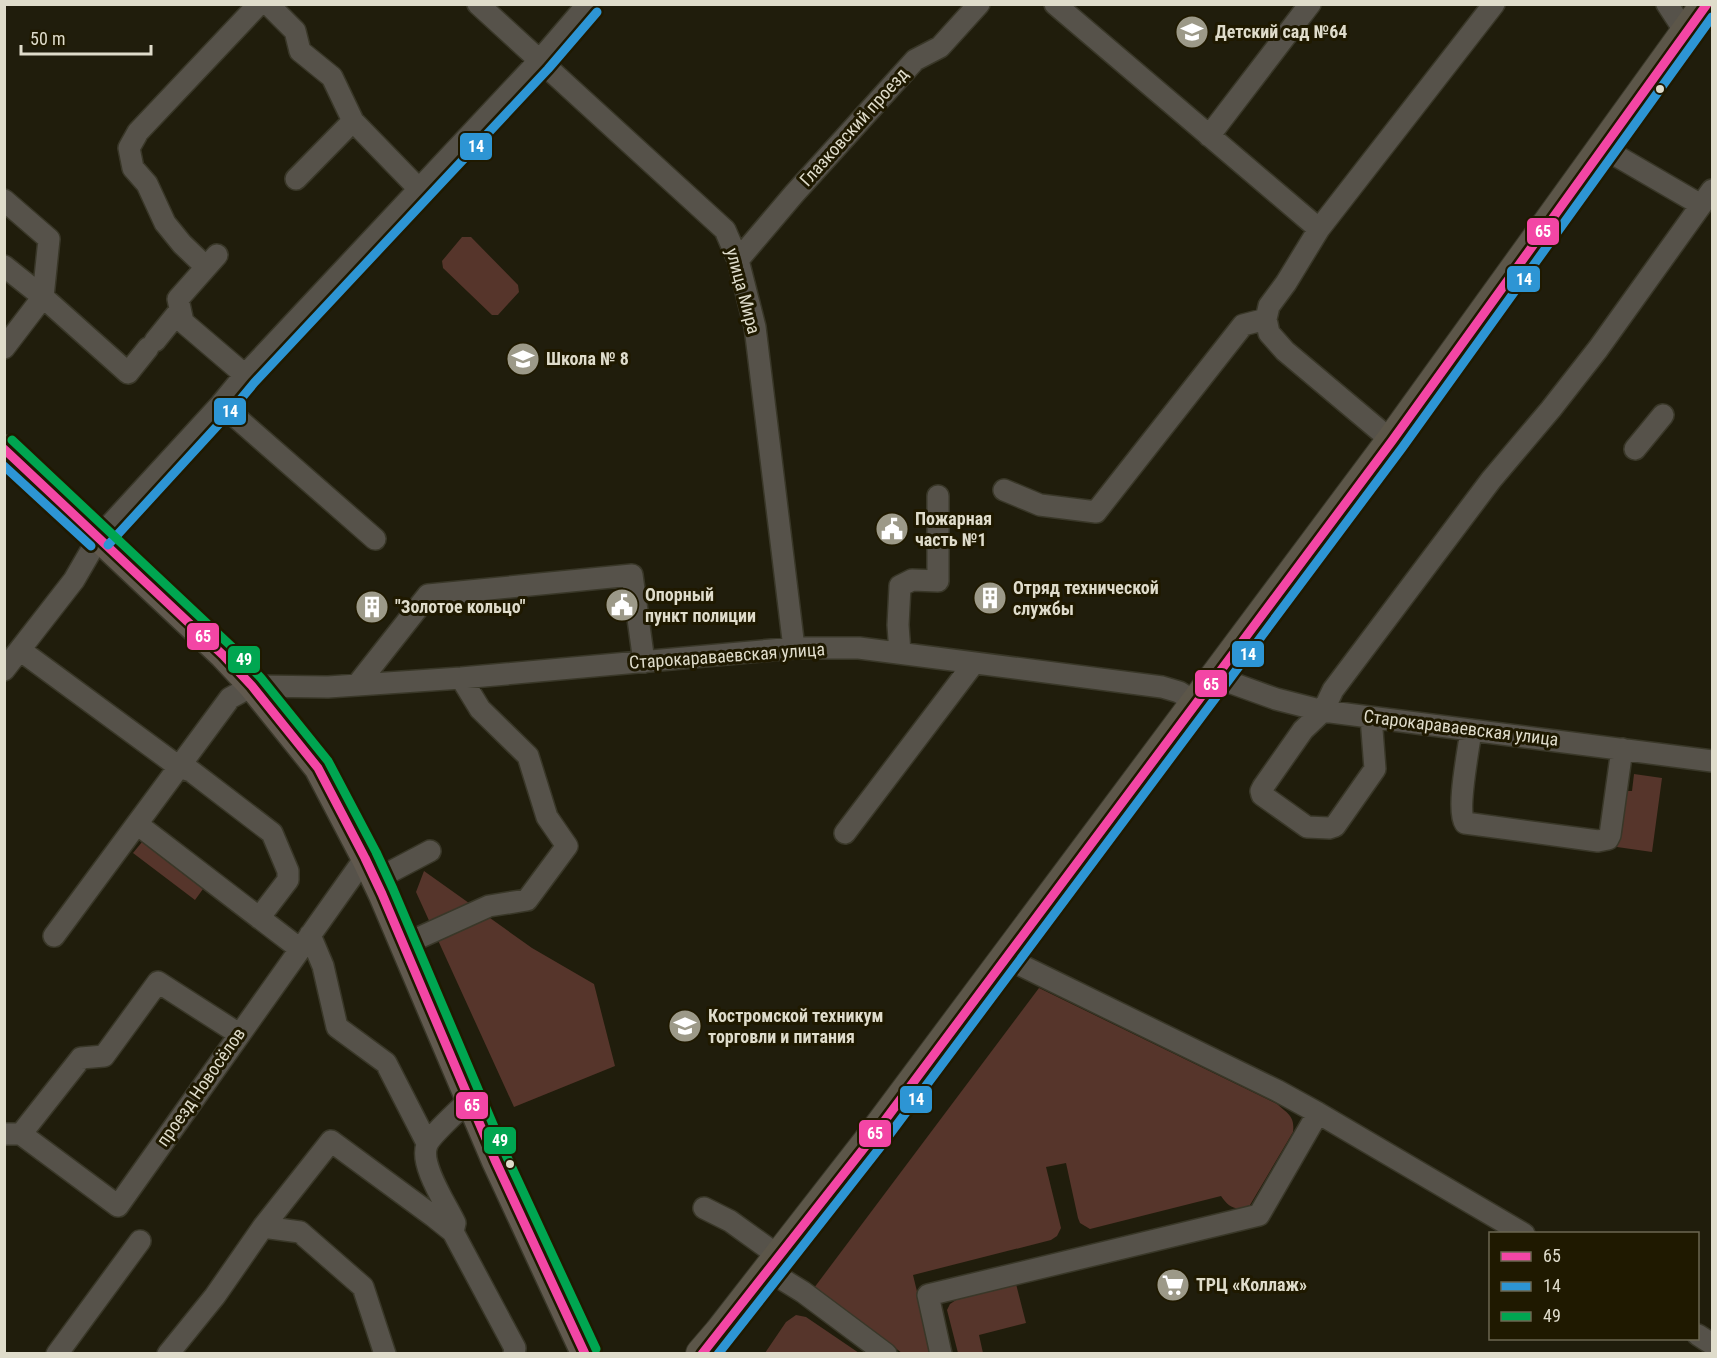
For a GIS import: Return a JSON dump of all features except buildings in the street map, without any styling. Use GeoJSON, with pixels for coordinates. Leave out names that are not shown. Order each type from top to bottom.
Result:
{"type":"FeatureCollection","features":[{"type":"Feature","properties":{"kind":"highway"},"geometry":{"type":"LineString","coordinates":[[702,1353],[720,1334],[868,1143],[1392,441],[1707,4]]}},
{"type":"Feature","properties":{"kind":"main road"},"geometry":{"type":"LineString","coordinates":[[4,449],[223,656],[252,686],[318,768],[370,869],[469,1100],[585,1353]]}},
{"type":"Feature","properties":{"kind":"street"},"geometry":{"type":"LineString","coordinates":[[245,375],[183,322],[178,299],[212,261],[182,244],[165,222],[147,184],[134,168],[129,148],[138,132],[259,4]]}},
{"type":"Feature","properties":{"kind":"street"},"geometry":{"type":"LineString","coordinates":[[268,4],[296,30],[300,51],[332,77],[353,121],[418,189]]}},
{"type":"Feature","properties":{"kind":"street","name":"улица Мира"},"geometry":{"type":"LineString","coordinates":[[478,4],[725,230],[738,260],[755,327],[794,648]]}},
{"type":"Feature","properties":{"kind":"street"},"geometry":{"type":"LineString","coordinates":[[4,670],[74,580],[99,537],[245,375],[539,60],[588,4]]}},
{"type":"Feature","properties":{"kind":"street","name":"Глазковский проезд"},"geometry":{"type":"LineString","coordinates":[[738,260],[794,194],[915,60],[940,47],[979,4]]}},
{"type":"Feature","properties":{"kind":"street"},"geometry":{"type":"LineString","coordinates":[[1056,4],[1319,229]]}},
{"type":"Feature","properties":{"kind":"street"},"geometry":{"type":"LineString","coordinates":[[1209,136],[1310,4]]}},
{"type":"Feature","properties":{"kind":"street"},"geometry":{"type":"LineString","coordinates":[[1392,441],[1285,351],[1269,333],[1266,319],[1269,306],[1319,229],[1494,4]]}},
{"type":"Feature","properties":{"kind":"street"},"geometry":{"type":"LineString","coordinates":[[1667,4],[1686,33]]}},
{"type":"Feature","properties":{"kind":"street"},"geometry":{"type":"LineString","coordinates":[[296,179],[353,121]]}},
{"type":"Feature","properties":{"kind":"street"},"geometry":{"type":"LineString","coordinates":[[1371,717],[1375,769],[1335,826],[1307,827],[1265,799],[1261,791],[1303,730],[1323,711],[1333,690],[1491,480],[1598,349],[1707,198],[1603,148]]}},
{"type":"Feature","properties":{"kind":"street"},"geometry":{"type":"LineString","coordinates":[[4,200],[50,239],[43,297],[4,348]]}},
{"type":"Feature","properties":{"kind":"street"},"geometry":{"type":"LineString","coordinates":[[4,266],[43,297],[128,373],[180,310]]}},
{"type":"Feature","properties":{"kind":"street"},"geometry":{"type":"LineString","coordinates":[[1004,490],[1040,505],[1096,512],[1244,325],[1266,319]]}},
{"type":"Feature","properties":{"kind":"street"},"geometry":{"type":"LineString","coordinates":[[221,404],[375,539]]}},
{"type":"Feature","properties":{"kind":"street"},"geometry":{"type":"LineString","coordinates":[[1635,449],[1663,415]]}},
{"type":"Feature","properties":{"kind":"street"},"geometry":{"type":"LineString","coordinates":[[900,653],[898,626],[900,586],[912,580],[938,581],[938,496]]}},
{"type":"Feature","properties":{"kind":"street"},"geometry":{"type":"LineString","coordinates":[[357,685],[428,595],[632,575],[644,662]]}},
{"type":"Feature","properties":{"kind":"street","name":"Старокараваевская улица"},"geometry":{"type":"LineString","coordinates":[[252,686],[328,687],[461,678],[794,648],[859,648],[1162,687],[1179,692],[1196,702]]}},
{"type":"Feature","properties":{"kind":"street"},"geometry":{"type":"LineString","coordinates":[[20,650],[179,767],[191,771],[272,833],[288,871],[288,880],[260,918]]}},
{"type":"Feature","properties":{"kind":"street"},"geometry":{"type":"LineString","coordinates":[[845,833],[974,663]]}},
{"type":"Feature","properties":{"kind":"street","name":"Старокараваевская улица"},"geometry":{"type":"LineString","coordinates":[[1215,677],[1267,696],[1323,711],[1713,761]]}},
{"type":"Feature","properties":{"kind":"street"},"geometry":{"type":"LineString","coordinates":[[404,945],[489,906],[527,900],[567,846],[547,817],[528,756],[480,708],[461,678]]}},
{"type":"Feature","properties":{"kind":"street"},"geometry":{"type":"LineString","coordinates":[[54,936],[230,698],[252,686]]}},
{"type":"Feature","properties":{"kind":"street"},"geometry":{"type":"LineString","coordinates":[[1471,730],[1462,797],[1462,816],[1465,823],[1598,841],[1608,839],[1610,835],[1622,749]]}},
{"type":"Feature","properties":{"kind":"street"},"geometry":{"type":"LineString","coordinates":[[137,824],[260,918],[305,942],[323,966],[337,1027],[386,1063],[427,1143]]}},
{"type":"Feature","properties":{"kind":"street"},"geometry":{"type":"LineString","coordinates":[[370,869],[430,851]]}},
{"type":"Feature","properties":{"kind":"street","name":"проезд Новосёлов"},"geometry":{"type":"LineString","coordinates":[[13,1134],[118,1206],[305,942],[370,869]]}},
{"type":"Feature","properties":{"kind":"street"},"geometry":{"type":"LineString","coordinates":[[1006,958],[1268,1086],[1522,1232]]}},
{"type":"Feature","properties":{"kind":"street"},"geometry":{"type":"LineString","coordinates":[[13,1134],[81,1058],[105,1056],[158,982],[239,1034]]}},
{"type":"Feature","properties":{"kind":"street"},"geometry":{"type":"LineString","coordinates":[[453,1232],[455,1223],[427,1167],[424,1156],[427,1143],[469,1100]]}},
{"type":"Feature","properties":{"kind":"street"},"geometry":{"type":"LineString","coordinates":[[942,1353],[928,1295],[1259,1215],[1318,1113]]}},
{"type":"Feature","properties":{"kind":"street"},"geometry":{"type":"LineString","coordinates":[[168,1353],[215,1296],[263,1227],[331,1141],[453,1232],[515,1348],[514,1353]]}},
{"type":"Feature","properties":{"kind":"street"},"geometry":{"type":"LineString","coordinates":[[704,1208],[730,1221],[803,1292],[885,1353]]}},
{"type":"Feature","properties":{"kind":"street"},"geometry":{"type":"LineString","coordinates":[[263,1227],[300,1232],[363,1287],[385,1353]]}},
{"type":"Feature","properties":{"kind":"street"},"geometry":{"type":"LineString","coordinates":[[57,1353],[140,1241]]}},
{"type":"Feature","properties":{"kind":"street"},"geometry":{"type":"LineString","coordinates":[[1699,1336],[1713,1344]]}},
{"type":"Feature","properties":{"kind":"shaded area"},"geometry":{"type":"Polygon","coordinates":[[[462,237],[471,237],[518,285],[519,292],[498,315],[492,315],[443,268],[442,261],[462,237]]]}},
{"type":"Feature","properties":{"kind":"shaded area"},"geometry":{"type":"Polygon","coordinates":[[[1634,774],[1662,778],[1652,852],[1617,847],[1624,791],[1632,791],[1634,774]]]}},
{"type":"Feature","properties":{"kind":"shaded area"},"geometry":{"type":"Polygon","coordinates":[[[142,842],[203,889],[195,900],[133,853],[142,842]]]}},
{"type":"Feature","properties":{"kind":"shaded area"},"geometry":{"type":"Polygon","coordinates":[[[424,871],[532,948],[594,984],[615,1066],[514,1107],[416,892],[424,871]]]}},
{"type":"Feature","properties":{"kind":"shaded area"},"geometry":{"type":"Polygon","coordinates":[[[1039,988],[1277,1104],[1292,1119],[1293,1132],[1250,1205],[1241,1208],[1230,1206],[1221,1196],[1090,1229],[1080,1223],[1078,1218],[1066,1163],[1046,1167],[1061,1228],[1057,1236],[1051,1240],[913,1275],[931,1349],[930,1353],[902,1353],[814,1288],[1039,988]]]}},
{"type":"Feature","properties":{"kind":"shaded area"},"geometry":{"type":"Polygon","coordinates":[[[1016,1284],[1026,1323],[979,1335],[983,1353],[958,1353],[947,1310],[950,1304],[956,1300],[1016,1284]]]}},
{"type":"Feature","properties":{"kind":"shaded area"},"geometry":{"type":"Polygon","coordinates":[[[796,1315],[806,1317],[859,1353],[765,1353],[786,1322],[796,1315]]]}},
{"type":"Feature","properties":{"kind":"transit line","name":"65"},"geometry":{"type":"LineString","coordinates":[[702,1354],[868,1143],[1392,441],[1707,4]]}},
{"type":"Feature","properties":{"kind":"transit line","name":"14"},"geometry":{"type":"LineString","coordinates":[[108,545],[254,383],[548,69],[597,12]]}},
{"type":"Feature","properties":{"kind":"transit line","name":"14"},"geometry":{"type":"LineString","coordinates":[[718,1354],[878,1150],[1402,448],[1712,17]]}},
{"type":"Feature","properties":{"kind":"transit line","name":"49"},"geometry":{"type":"LineString","coordinates":[[12,440],[232,647],[261,678],[328,761],[393,889],[506,1155],[596,1349]]}},
{"type":"Feature","properties":{"kind":"transit line","name":"65"},"geometry":{"type":"LineString","coordinates":[[4,449],[223,655],[252,686],[318,768],[382,894],[495,1160],[585,1354]]}},
{"type":"Feature","properties":{"kind":"transit line","name":"14"},"geometry":{"type":"LineString","coordinates":[[4,466],[91,546]]}},
{"type":"Feature","properties":{"kind":"place","name":"Детский сад №64"},"geometry":{"type":"Point","coordinates":[1192,32]}},
{"type":"Feature","properties":{"kind":"place","name":"Школа № 8"},"geometry":{"type":"Point","coordinates":[523,359]}},
{"type":"Feature","properties":{"kind":"place","name":"Пожарная часть №1"},"geometry":{"type":"Point","coordinates":[892,529]}},
{"type":"Feature","properties":{"kind":"place","name":"Отряд технической службы"},"geometry":{"type":"Point","coordinates":[990,598]}},
{"type":"Feature","properties":{"kind":"place","name":"Опорный пункт полиции"},"geometry":{"type":"Point","coordinates":[622,605]}},
{"type":"Feature","properties":{"kind":"place","name":"\"Золотое кольцо\""},"geometry":{"type":"Point","coordinates":[372,607]}},
{"type":"Feature","properties":{"kind":"place","name":"Костромской техникум торговли и питания"},"geometry":{"type":"Point","coordinates":[685,1026]}},
{"type":"Feature","properties":{"kind":"place","name":"ТРЦ «Коллаж»"},"geometry":{"type":"Point","coordinates":[1173,1285]}}]}
